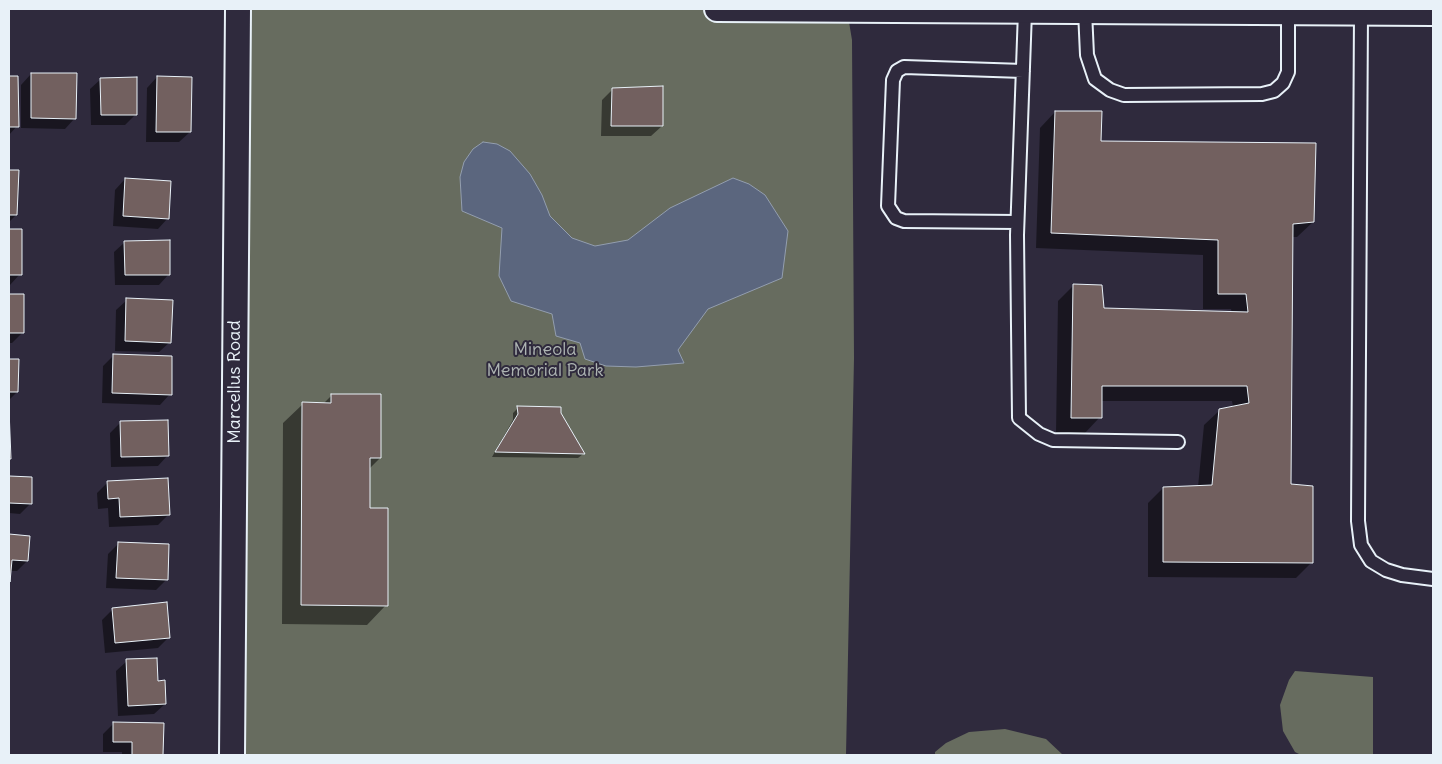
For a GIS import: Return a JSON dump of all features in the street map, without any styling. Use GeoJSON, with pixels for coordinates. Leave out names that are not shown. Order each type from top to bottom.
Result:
{"type":"FeatureCollection","features":[{"type":"Feature","properties":{"kind":"street","name":"Marcellus Road"},"geometry":{"type":"LineString","coordinates":[[232,755],[238,9]]}},
{"type":"Feature","properties":{"kind":"street"},"geometry":{"type":"LineString","coordinates":[[717,9],[1433,13]]}},
{"type":"Feature","properties":{"kind":"lane"},"geometry":{"type":"LineString","coordinates":[[1025,11],[1017,222],[1019,418],[1039,434],[1053,440],[1178,442]]}},
{"type":"Feature","properties":{"kind":"lane"},"geometry":{"type":"LineString","coordinates":[[1085,11],[1087,55],[1094,79],[1110,90],[1124,95],[1262,94],[1274,91],[1283,83],[1288,72],[1288,13]]}},
{"type":"Feature","properties":{"kind":"lane"},"geometry":{"type":"LineString","coordinates":[[1361,13],[1358,522],[1361,545],[1371,561],[1386,570],[1402,575],[1433,579]]}},
{"type":"Feature","properties":{"kind":"lane"},"geometry":{"type":"LineString","coordinates":[[1017,222],[904,221],[896,218],[888,206],[893,80],[897,72],[904,67],[1023,71]]}},
{"type":"Feature","properties":{"kind":"green space","name":"Mineola Memorial Park"},"geometry":{"type":"Polygon","coordinates":[[[238,9],[847,10],[852,40],[854,358],[846,755],[232,755],[238,9]]]}},
{"type":"Feature","properties":{"kind":"green space"},"geometry":{"type":"Polygon","coordinates":[[[1295,671],[1373,677],[1373,755],[1301,755],[1295,752],[1283,731],[1280,705],[1289,680],[1295,671]]]}},
{"type":"Feature","properties":{"kind":"green space"},"geometry":{"type":"Polygon","coordinates":[[[1005,729],[1046,739],[1063,755],[935,755],[935,752],[946,743],[969,732],[1005,729]]]}},
{"type":"Feature","properties":{"kind":"water"},"geometry":{"type":"Polygon","coordinates":[[[483,142],[497,144],[510,151],[530,174],[542,195],[550,216],[572,238],[595,246],[628,240],[670,208],[733,178],[749,184],[765,195],[788,231],[782,278],[708,309],[678,350],[684,363],[636,367],[606,366],[585,359],[580,343],[556,336],[552,314],[511,301],[499,276],[502,228],[462,211],[460,177],[464,162],[473,149],[483,142]]]}},
{"type":"Feature","properties":{"kind":"building"},"geometry":{"type":"Polygon","coordinates":[[[31,73],[77,73],[76,119],[31,118],[31,73]]]}},
{"type":"Feature","properties":{"kind":"building"},"geometry":{"type":"Polygon","coordinates":[[[9,76],[18,76],[19,127],[9,127],[9,76]]]}},
{"type":"Feature","properties":{"kind":"building"},"geometry":{"type":"Polygon","coordinates":[[[157,76],[192,77],[191,132],[156,132],[157,76]]]}},
{"type":"Feature","properties":{"kind":"building"},"geometry":{"type":"Polygon","coordinates":[[[137,77],[137,115],[101,115],[100,78],[137,77]]]}},
{"type":"Feature","properties":{"kind":"building"},"geometry":{"type":"Polygon","coordinates":[[[663,86],[663,126],[611,126],[612,88],[663,86]]]}},
{"type":"Feature","properties":{"kind":"building"},"geometry":{"type":"Polygon","coordinates":[[[1055,111],[1102,111],[1101,141],[1316,143],[1314,222],[1293,224],[1291,484],[1313,486],[1313,563],[1163,562],[1163,487],[1212,485],[1219,409],[1249,403],[1247,386],[1102,386],[1102,418],[1071,418],[1073,284],[1102,285],[1104,308],[1248,312],[1246,294],[1218,294],[1218,240],[1051,233],[1055,111]]]}},
{"type":"Feature","properties":{"kind":"building"},"geometry":{"type":"Polygon","coordinates":[[[9,170],[19,170],[17,215],[9,215],[9,170]]]}},
{"type":"Feature","properties":{"kind":"building"},"geometry":{"type":"Polygon","coordinates":[[[125,178],[171,181],[169,219],[123,216],[125,178]]]}},
{"type":"Feature","properties":{"kind":"building"},"geometry":{"type":"Polygon","coordinates":[[[9,229],[22,229],[22,275],[9,275],[9,229]]]}},
{"type":"Feature","properties":{"kind":"building"},"geometry":{"type":"Polygon","coordinates":[[[170,240],[170,275],[125,275],[124,241],[170,240]]]}},
{"type":"Feature","properties":{"kind":"building"},"geometry":{"type":"Polygon","coordinates":[[[9,294],[24,294],[24,333],[9,333],[9,294]]]}},
{"type":"Feature","properties":{"kind":"building"},"geometry":{"type":"Polygon","coordinates":[[[126,298],[173,300],[171,343],[125,341],[126,298]]]}},
{"type":"Feature","properties":{"kind":"building"},"geometry":{"type":"Polygon","coordinates":[[[113,354],[172,356],[172,395],[112,393],[113,354]]]}},
{"type":"Feature","properties":{"kind":"building"},"geometry":{"type":"Polygon","coordinates":[[[9,359],[19,359],[18,392],[9,392],[9,359]]]}},
{"type":"Feature","properties":{"kind":"building"},"geometry":{"type":"Polygon","coordinates":[[[331,394],[381,394],[381,458],[370,458],[370,508],[388,508],[388,606],[301,605],[302,402],[331,403],[331,394]]]}},
{"type":"Feature","properties":{"kind":"building"},"geometry":{"type":"Polygon","coordinates":[[[517,406],[561,407],[561,413],[585,454],[495,452],[518,414],[517,406]]]}},
{"type":"Feature","properties":{"kind":"building"},"geometry":{"type":"Polygon","coordinates":[[[9,409],[11,459],[9,459],[9,409]]]}},
{"type":"Feature","properties":{"kind":"building"},"geometry":{"type":"Polygon","coordinates":[[[168,420],[169,456],[121,457],[120,421],[168,420]]]}},
{"type":"Feature","properties":{"kind":"building"},"geometry":{"type":"Polygon","coordinates":[[[9,476],[32,477],[32,504],[9,503],[9,476]]]}},
{"type":"Feature","properties":{"kind":"building"},"geometry":{"type":"Polygon","coordinates":[[[168,478],[170,515],[120,517],[119,498],[108,499],[107,481],[168,478]]]}},
{"type":"Feature","properties":{"kind":"building"},"geometry":{"type":"Polygon","coordinates":[[[9,534],[30,536],[28,561],[12,560],[10,582],[9,534]]]}},
{"type":"Feature","properties":{"kind":"building"},"geometry":{"type":"Polygon","coordinates":[[[118,542],[169,544],[168,580],[116,578],[118,542]]]}},
{"type":"Feature","properties":{"kind":"building"},"geometry":{"type":"Polygon","coordinates":[[[167,602],[170,638],[115,643],[112,608],[167,602]]]}},
{"type":"Feature","properties":{"kind":"building"},"geometry":{"type":"Polygon","coordinates":[[[157,658],[158,681],[165,680],[166,704],[128,706],[126,659],[157,658]]]}},
{"type":"Feature","properties":{"kind":"building"},"geometry":{"type":"Polygon","coordinates":[[[113,722],[164,723],[163,755],[132,755],[132,742],[113,742],[113,722]]]}}]}
